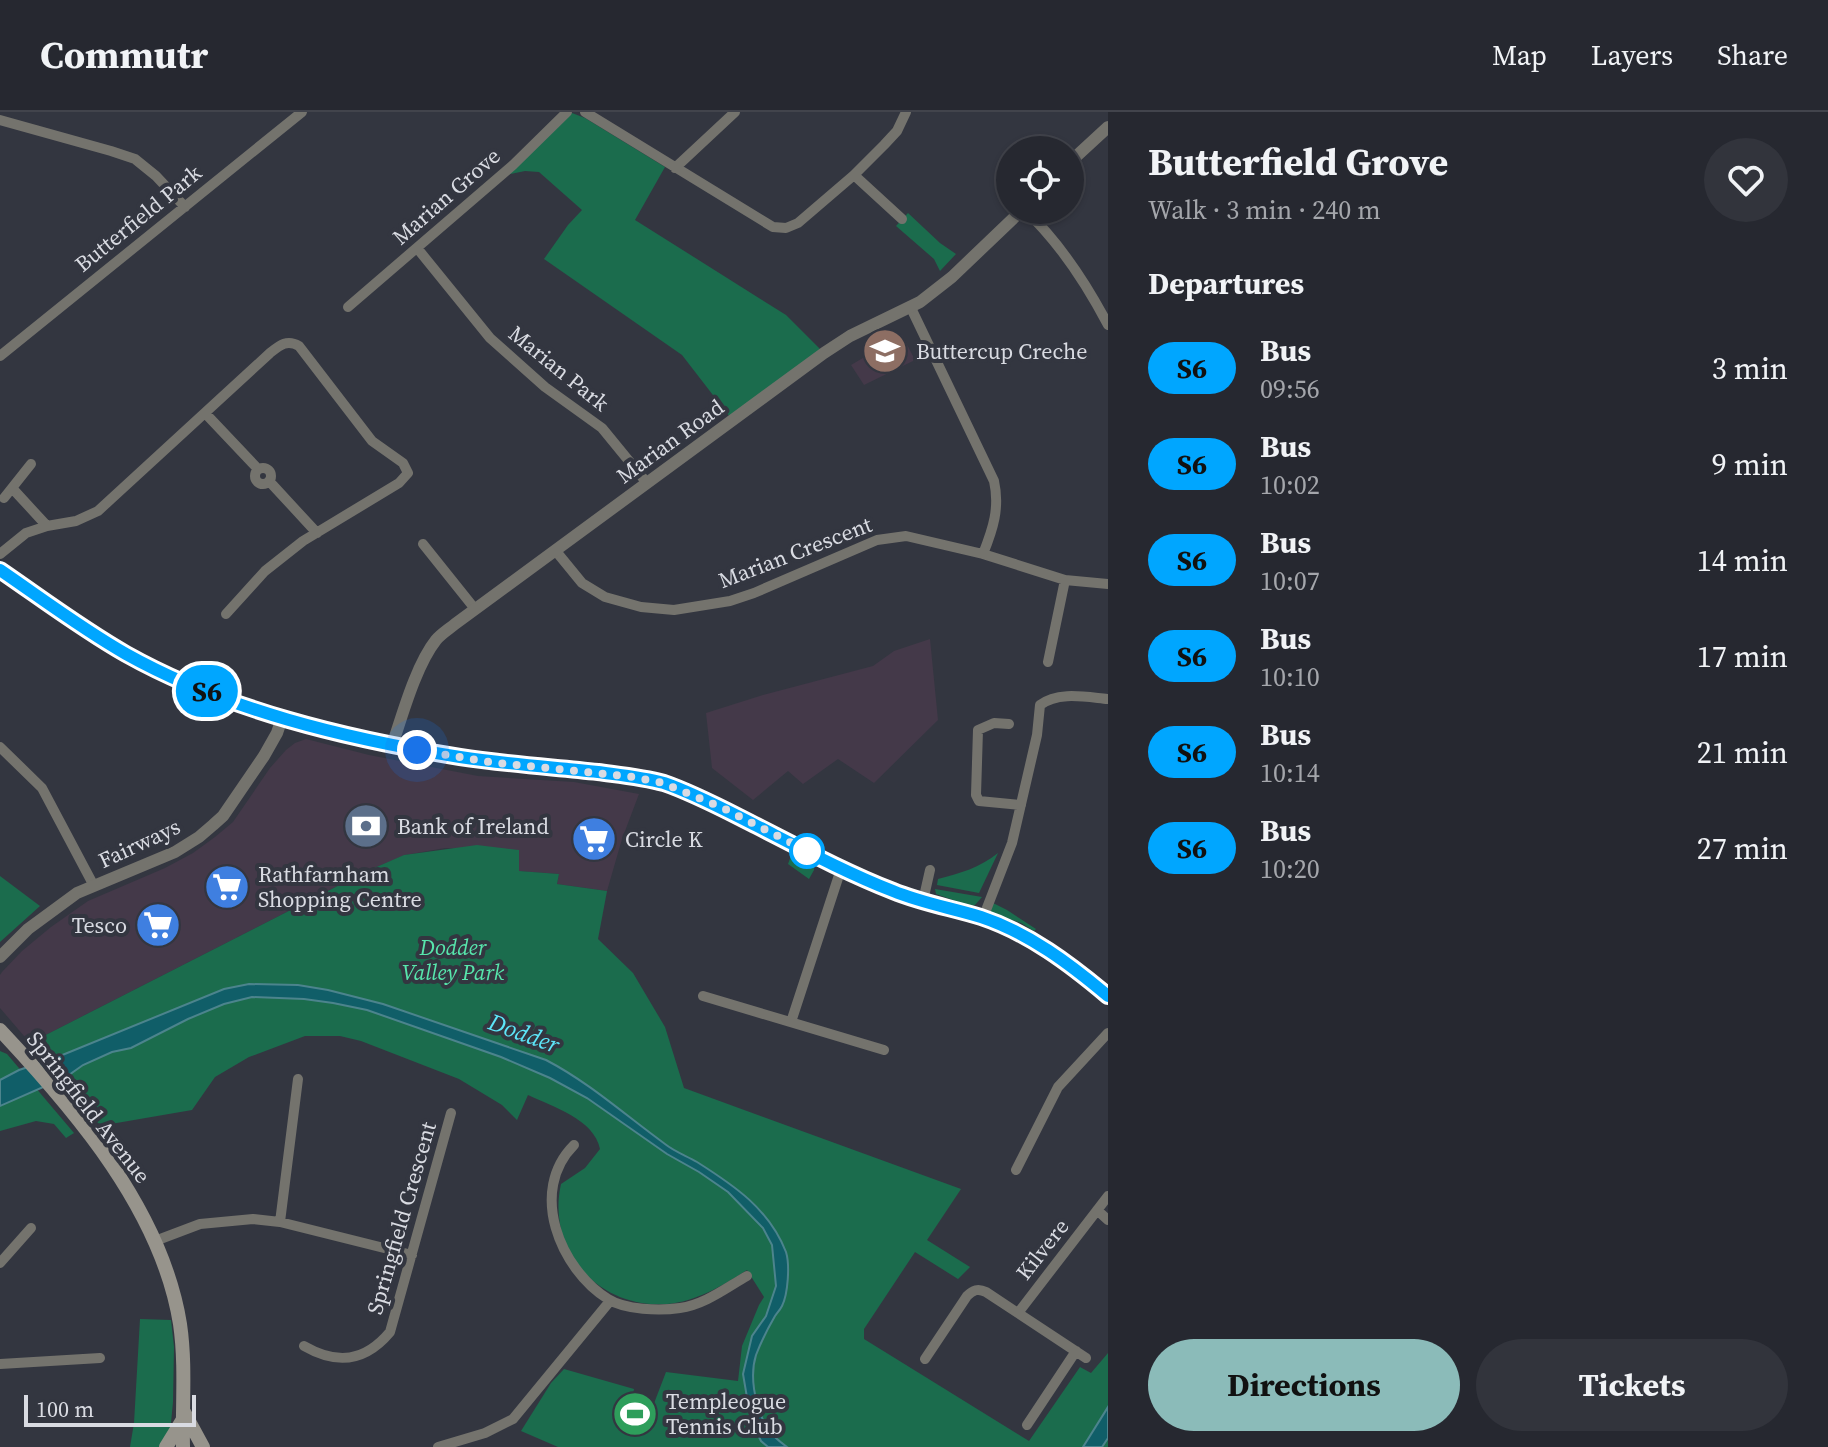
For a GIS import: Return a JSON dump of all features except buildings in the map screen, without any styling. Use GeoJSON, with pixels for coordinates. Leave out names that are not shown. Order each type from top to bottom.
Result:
{"type":"FeatureCollection","features":[{"type":"Feature","properties":{"kind":"main road"},"geometry":{"type":"LineString","coordinates":[[0,570],[125,654],[239,704],[282,718],[392,746],[489,762],[596,772],[663,783],[723,808],[841,869],[896,892],[983,918],[1022,935],[1050,951],[1108,997]]}},
{"type":"Feature","properties":{"kind":"main road","name":"Springfield Avenue"},"geometry":{"type":"LineString","coordinates":[[0,1030],[55,1092],[121,1178],[155,1241],[180,1326],[183,1447]]}},
{"type":"Feature","properties":{"kind":"main road"},"geometry":{"type":"LineString","coordinates":[[166,1447],[183,1415]]}},
{"type":"Feature","properties":{"kind":"main road"},"geometry":{"type":"LineString","coordinates":[[183,1415],[203,1447]]}},
{"type":"Feature","properties":{"kind":"street","name":"Butterfield Park"},"geometry":{"type":"LineString","coordinates":[[0,356],[302,112]]}},
{"type":"Feature","properties":{"kind":"street","name":"Marian Grove"},"geometry":{"type":"LineString","coordinates":[[348,307],[513,165],[567,112]]}},
{"type":"Feature","properties":{"kind":"street"},"geometry":{"type":"LineString","coordinates":[[585,112],[773,227],[786,228],[798,223],[854,175],[897,131],[906,112]]}},
{"type":"Feature","properties":{"kind":"street"},"geometry":{"type":"LineString","coordinates":[[675,168],[735,112]]}},
{"type":"Feature","properties":{"kind":"street"},"geometry":{"type":"LineString","coordinates":[[0,120],[135,159],[185,207]]}},
{"type":"Feature","properties":{"kind":"street"},"geometry":{"type":"LineString","coordinates":[[1084,149],[1108,127]]}},
{"type":"Feature","properties":{"kind":"street"},"geometry":{"type":"LineString","coordinates":[[854,175],[902,219]]}},
{"type":"Feature","properties":{"kind":"street","name":"Marian Road"},"geometry":{"type":"LineString","coordinates":[[392,746],[406,704],[436,640],[824,353],[850,336],[911,308],[952,277],[1009,224]]}},
{"type":"Feature","properties":{"kind":"street"},"geometry":{"type":"LineString","coordinates":[[1039,224],[1075,267],[1108,325]]}},
{"type":"Feature","properties":{"kind":"street","name":"Marian Park"},"geometry":{"type":"LineString","coordinates":[[417,248],[490,338],[545,387],[602,428],[647,483]]}},
{"type":"Feature","properties":{"kind":"street"},"geometry":{"type":"LineString","coordinates":[[911,308],[994,481],[998,497],[996,516],[983,554]]}},
{"type":"Feature","properties":{"kind":"street"},"geometry":{"type":"LineString","coordinates":[[0,557],[27,536],[47,526],[76,521],[98,511],[283,342],[293,342],[372,441],[403,463],[408,473],[399,483],[303,541],[265,571],[226,614]]}},
{"type":"Feature","properties":{"kind":"street"},"geometry":{"type":"LineString","coordinates":[[205,413],[258,469],[269,470],[269,481],[317,533]]}},
{"type":"Feature","properties":{"kind":"street"},"geometry":{"type":"LineString","coordinates":[[4,498],[31,464]]}},
{"type":"Feature","properties":{"kind":"street"},"geometry":{"type":"LineString","coordinates":[[12,488],[47,526]]}},
{"type":"Feature","properties":{"kind":"street","name":"Marian Crescent"},"geometry":{"type":"LineString","coordinates":[[555,550],[582,583],[605,597],[641,607],[674,610],[730,601],[877,540],[906,536],[983,554],[1065,580],[1108,584]]}},
{"type":"Feature","properties":{"kind":"street"},"geometry":{"type":"LineString","coordinates":[[423,544],[475,609]]}},
{"type":"Feature","properties":{"kind":"street"},"geometry":{"type":"LineString","coordinates":[[1048,662],[1065,580]]}},
{"type":"Feature","properties":{"kind":"street"},"geometry":{"type":"LineString","coordinates":[[983,918],[1012,843],[1037,735],[1040,705],[1049,698],[1059,697],[1108,699]]}},
{"type":"Feature","properties":{"kind":"street","name":"Fairways"},"geometry":{"type":"LineString","coordinates":[[0,957],[28,929],[77,893],[175,852],[199,837],[223,816],[264,756],[282,718]]}},
{"type":"Feature","properties":{"kind":"street"},"geometry":{"type":"LineString","coordinates":[[1009,724],[994,723],[978,730],[976,795],[979,801],[1021,805]]}},
{"type":"Feature","properties":{"kind":"street","name":"Fairways"},"geometry":{"type":"LineString","coordinates":[[0,747],[42,788],[94,886]]}},
{"type":"Feature","properties":{"kind":"street"},"geometry":{"type":"LineString","coordinates":[[791,1022],[841,869]]}},
{"type":"Feature","properties":{"kind":"street"},"geometry":{"type":"LineString","coordinates":[[923,901],[930,870]]}},
{"type":"Feature","properties":{"kind":"street"},"geometry":{"type":"LineString","coordinates":[[703,996],[884,1050]]}},
{"type":"Feature","properties":{"kind":"street"},"geometry":{"type":"LineString","coordinates":[[1016,1170],[1058,1087],[1108,1033]]}},
{"type":"Feature","properties":{"kind":"street"},"geometry":{"type":"LineString","coordinates":[[280,1222],[298,1079]]}},
{"type":"Feature","properties":{"kind":"street","name":"Springfield Crescent"},"geometry":{"type":"LineString","coordinates":[[304,1346],[321,1355],[352,1357],[378,1346],[390,1332],[451,1113]]}},
{"type":"Feature","properties":{"kind":"street"},"geometry":{"type":"LineString","coordinates":[[574,1145],[566,1153],[554,1184],[555,1230],[573,1265],[587,1282],[610,1301],[634,1308],[683,1308],[707,1300],[747,1276]]}},
{"type":"Feature","properties":{"kind":"street","name":"Kilvere"},"geometry":{"type":"LineString","coordinates":[[1018,1313],[1108,1196]]}},
{"type":"Feature","properties":{"kind":"street","name":"Kilvere"},"geometry":{"type":"LineString","coordinates":[[1097,1210],[1108,1220]]}},
{"type":"Feature","properties":{"kind":"street"},"geometry":{"type":"LineString","coordinates":[[155,1241],[200,1224],[253,1219],[280,1222],[412,1255]]}},
{"type":"Feature","properties":{"kind":"street"},"geometry":{"type":"LineString","coordinates":[[0,1263],[31,1228]]}},
{"type":"Feature","properties":{"kind":"street","name":"Kilvere"},"geometry":{"type":"LineString","coordinates":[[925,1359],[967,1296],[974,1290],[986,1292],[1081,1355],[1027,1425]]}},
{"type":"Feature","properties":{"kind":"street"},"geometry":{"type":"LineString","coordinates":[[438,1447],[485,1433],[513,1419],[610,1301]]}},
{"type":"Feature","properties":{"kind":"street"},"geometry":{"type":"LineString","coordinates":[[0,1364],[100,1358]]}},
{"type":"Feature","properties":{"kind":"shaded area"},"geometry":{"type":"Polygon","coordinates":[[[902,335],[915,360],[864,385],[851,365],[902,335]]]}},
{"type":"Feature","properties":{"kind":"shaded area"},"geometry":{"type":"Polygon","coordinates":[[[930,639],[938,720],[874,783],[838,759],[803,784],[788,771],[753,800],[712,768],[706,713],[873,666],[894,651],[930,639]]]}},
{"type":"Feature","properties":{"kind":"shaded area","name":"Rathfarnham Shopping Centre"},"geometry":{"type":"Polygon","coordinates":[[[306,739],[478,776],[574,782],[639,794],[607,891],[557,884],[559,874],[518,871],[519,850],[445,848],[405,855],[365,872],[30,1043],[0,1008],[2,972],[51,927],[88,901],[165,868],[215,837],[233,822],[286,750],[306,739]]]}},
{"type":"Feature","properties":{"kind":"green space"},"geometry":{"type":"Polygon","coordinates":[[[572,113],[665,167],[635,220],[786,315],[825,354],[733,421],[682,355],[544,259],[582,210],[539,172],[525,171],[501,176],[572,113]]]}},
{"type":"Feature","properties":{"kind":"green space"},"geometry":{"type":"Polygon","coordinates":[[[908,213],[956,254],[940,271],[934,259],[896,226],[908,213]]]}},
{"type":"Feature","properties":{"kind":"green space","name":"Dodder Valley Park"},"geometry":{"type":"Polygon","coordinates":[[[477,845],[519,850],[519,871],[559,874],[557,884],[607,891],[598,939],[633,973],[665,1027],[684,1088],[961,1189],[927,1240],[970,1267],[958,1279],[915,1252],[864,1329],[864,1339],[1029,1441],[1080,1367],[1091,1373],[1108,1353],[1108,1447],[558,1447],[521,1431],[551,1383],[564,1369],[634,1389],[632,1400],[653,1406],[666,1372],[738,1381],[742,1346],[764,1297],[747,1270],[699,1296],[667,1304],[642,1303],[620,1297],[600,1286],[583,1271],[570,1253],[558,1209],[561,1184],[585,1168],[600,1149],[590,1130],[581,1122],[528,1095],[517,1120],[502,1105],[459,1079],[361,1041],[340,1036],[305,1036],[249,1057],[215,1077],[192,1110],[105,1125],[98,1123],[30,1043],[365,872],[404,855],[477,845]]]}},
{"type":"Feature","properties":{"kind":"green space"},"geometry":{"type":"Polygon","coordinates":[[[792,853],[814,864],[809,879],[788,864],[792,853]]]}},
{"type":"Feature","properties":{"kind":"green space"},"geometry":{"type":"Polygon","coordinates":[[[998,853],[979,893],[937,885],[938,879],[984,863],[998,853]]]}},
{"type":"Feature","properties":{"kind":"green space"},"geometry":{"type":"Polygon","coordinates":[[[0,876],[40,906],[0,942],[0,876]]]}},
{"type":"Feature","properties":{"kind":"green space"},"geometry":{"type":"Polygon","coordinates":[[[935,889],[982,897],[970,906],[936,894],[935,889]]]}},
{"type":"Feature","properties":{"kind":"green space"},"geometry":{"type":"Polygon","coordinates":[[[991,902],[1036,929],[1034,931],[992,913],[989,911],[991,902]]]}},
{"type":"Feature","properties":{"kind":"green space"},"geometry":{"type":"Polygon","coordinates":[[[0,1051],[7,1054],[74,1133],[66,1138],[54,1124],[36,1121],[0,1131],[0,1051]]]}},
{"type":"Feature","properties":{"kind":"green space"},"geometry":{"type":"Polygon","coordinates":[[[140,1319],[171,1320],[173,1402],[170,1433],[161,1447],[130,1447],[140,1319]]]}},
{"type":"Feature","properties":{"kind":"water"},"geometry":{"type":"Polygon","coordinates":[[[249,984],[298,985],[383,1004],[546,1060],[578,1079],[669,1147],[711,1171],[749,1200],[770,1223],[787,1258],[788,1279],[784,1301],[758,1350],[753,1373],[754,1391],[762,1417],[771,1433],[787,1447],[768,1447],[761,1441],[751,1421],[743,1374],[752,1336],[766,1316],[776,1286],[772,1245],[763,1228],[728,1192],[587,1098],[550,1078],[501,1057],[367,1010],[304,999],[252,997],[224,1004],[188,1019],[0,1106],[0,1080],[19,1070],[224,989],[249,984]]]}},
{"type":"Feature","properties":{"kind":"water"},"geometry":{"type":"Polygon","coordinates":[[[1108,1407],[1108,1438],[1102,1447],[1083,1447],[1108,1407]]]}},
{"type":"Feature","properties":{"kind":"bus line","name":"S6"},"geometry":{"type":"LineString","coordinates":[[0,570],[125,654],[239,704],[392,746],[489,762],[584,771],[663,783],[723,808],[841,869],[896,892],[983,918],[1022,935],[1050,951],[1108,996]]}},
{"type":"Feature","properties":{"kind":"place","name":"Buttercup Creche"},"geometry":{"type":"Point","coordinates":[885,351]}},
{"type":"Feature","properties":{"kind":"place","name":"Bank of Ireland"},"geometry":{"type":"Point","coordinates":[366,826]}},
{"type":"Feature","properties":{"kind":"place","name":"Circle K"},"geometry":{"type":"Point","coordinates":[594,839]}},
{"type":"Feature","properties":{"kind":"place","name":"Rathfarnham Shopping Centre"},"geometry":{"type":"Point","coordinates":[227,887]}},
{"type":"Feature","properties":{"kind":"place","name":"Tesco"},"geometry":{"type":"Point","coordinates":[158,925]}},
{"type":"Feature","properties":{"kind":"place","name":"Templeogue Tennis Club"},"geometry":{"type":"Point","coordinates":[635,1414]}},
{"type":"Feature","properties":{"kind":"route"},"geometry":{"type":"LineString","coordinates":[[417,750],[663,783],[723,808],[807,851]]}},
{"type":"Feature","properties":{"kind":"water label","name":"Dodder"},"geometry":{"type":"Point","coordinates":[524,1033]}}]}
